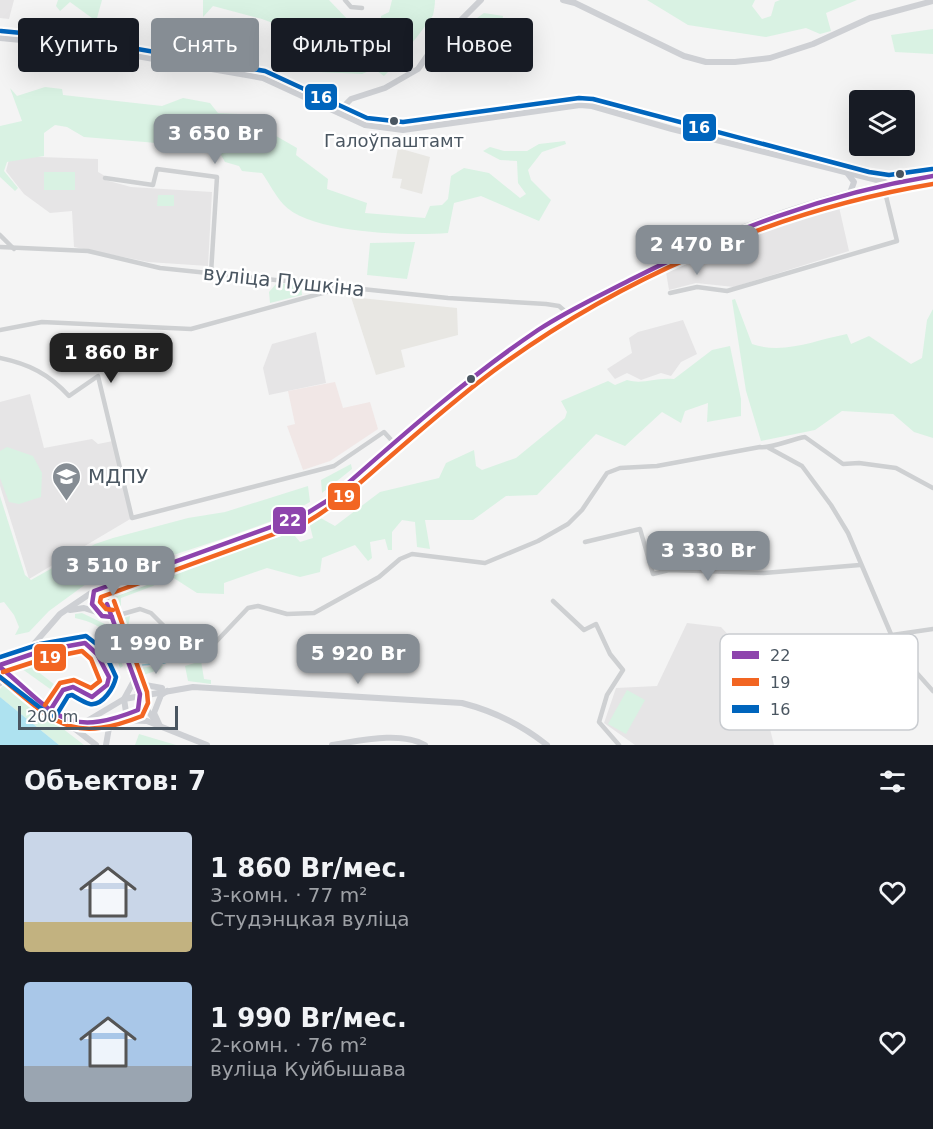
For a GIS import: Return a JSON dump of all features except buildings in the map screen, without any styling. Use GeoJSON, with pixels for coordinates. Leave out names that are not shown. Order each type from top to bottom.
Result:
{"type":"FeatureCollection","features":[{"type":"Feature","properties":{"kind":"main road"},"geometry":{"type":"LineString","coordinates":[[339,111],[351,99],[385,88],[418,69],[447,33],[481,0]]}},
{"type":"Feature","properties":{"kind":"main road"},"geometry":{"type":"LineString","coordinates":[[563,0],[576,2],[684,56],[706,62],[770,58],[813,44],[870,18],[933,1]]}},
{"type":"Feature","properties":{"kind":"main road"},"geometry":{"type":"LineString","coordinates":[[0,38],[73,45],[263,78],[339,111],[365,125],[403,130],[580,105],[592,106],[886,184]]}},
{"type":"Feature","properties":{"kind":"main road"},"geometry":{"type":"LineString","coordinates":[[848,174],[855,186],[848,195]]}},
{"type":"Feature","properties":{"kind":"main road"},"geometry":{"type":"LineString","coordinates":[[0,683],[60,614],[94,591],[111,583],[284,524],[330,499],[489,365],[567,313],[667,259],[717,236],[886,184],[933,176]]}},
{"type":"Feature","properties":{"kind":"main road"},"geometry":{"type":"LineString","coordinates":[[60,716],[72,724],[91,726],[113,721],[138,710],[141,702],[140,694],[106,600],[111,583]]}},
{"type":"Feature","properties":{"kind":"main road"},"geometry":{"type":"LineString","coordinates":[[94,591],[112,617]]}},
{"type":"Feature","properties":{"kind":"main road"},"geometry":{"type":"LineString","coordinates":[[94,591],[92,604],[102,616]]}},
{"type":"Feature","properties":{"kind":"main road"},"geometry":{"type":"LineString","coordinates":[[60,614],[75,608],[84,608],[102,616],[112,617]]}},
{"type":"Feature","properties":{"kind":"main road"},"geometry":{"type":"LineString","coordinates":[[0,667],[93,743]]}},
{"type":"Feature","properties":{"kind":"main road"},"geometry":{"type":"LineString","coordinates":[[135,679],[145,686],[172,688],[257,689],[462,703],[482,708],[511,721],[548,745]]}},
{"type":"Feature","properties":{"kind":"main road"},"geometry":{"type":"LineString","coordinates":[[131,713],[126,712],[124,699],[135,679]]}},
{"type":"Feature","properties":{"kind":"main road"},"geometry":{"type":"LineString","coordinates":[[60,716],[79,722],[96,718],[124,699],[172,688]]}},
{"type":"Feature","properties":{"kind":"main road"},"geometry":{"type":"LineString","coordinates":[[161,726],[154,713],[156,705],[161,695],[172,688]]}},
{"type":"Feature","properties":{"kind":"main road"},"geometry":{"type":"LineString","coordinates":[[141,702],[161,726]]}},
{"type":"Feature","properties":{"kind":"main road"},"geometry":{"type":"LineString","coordinates":[[93,743],[91,726],[96,718]]}},
{"type":"Feature","properties":{"kind":"main road"},"geometry":{"type":"LineString","coordinates":[[113,721],[147,721],[207,745]]}},
{"type":"Feature","properties":{"kind":"main road"},"geometry":{"type":"LineString","coordinates":[[106,745],[113,721]]}},
{"type":"Feature","properties":{"kind":"main road"},"geometry":{"type":"LineString","coordinates":[[332,745],[408,740],[425,745]]}},
{"type":"Feature","properties":{"kind":"street"},"geometry":{"type":"LineString","coordinates":[[345,0],[351,7],[362,8]]}},
{"type":"Feature","properties":{"kind":"street"},"geometry":{"type":"LineString","coordinates":[[105,177],[153,185],[157,169],[217,177],[211,273]]}},
{"type":"Feature","properties":{"kind":"street"},"geometry":{"type":"LineString","coordinates":[[670,293],[697,287],[727,291],[897,241],[886,184]]}},
{"type":"Feature","properties":{"kind":"street"},"geometry":{"type":"LineString","coordinates":[[0,235],[14,249]]}},
{"type":"Feature","properties":{"kind":"street","name":"вуліца Пушкіна"},"geometry":{"type":"LineString","coordinates":[[0,247],[88,251],[160,268],[344,287],[546,304],[559,306],[567,313]]}},
{"type":"Feature","properties":{"kind":"street"},"geometry":{"type":"LineString","coordinates":[[0,330],[42,322],[191,329],[344,287]]}},
{"type":"Feature","properties":{"kind":"street"},"geometry":{"type":"LineString","coordinates":[[0,358],[37,369],[57,382],[69,396],[98,376],[132,518],[334,466],[384,432],[394,443]]}},
{"type":"Feature","properties":{"kind":"street"},"geometry":{"type":"LineString","coordinates":[[768,448],[782,441],[805,437],[843,464],[859,463],[896,468],[933,488]]}},
{"type":"Feature","properties":{"kind":"street"},"geometry":{"type":"LineString","coordinates":[[112,617],[140,609],[151,613],[194,656],[211,647],[248,608],[258,606],[287,614],[314,613],[379,577],[400,559],[412,554],[485,562],[538,541],[568,524],[582,510],[607,474],[620,468],[657,466],[760,447],[768,448],[802,466],[842,523],[892,634]]}},
{"type":"Feature","properties":{"kind":"street"},"geometry":{"type":"LineString","coordinates":[[585,542],[640,529],[653,574],[669,570],[764,573],[860,565]]}},
{"type":"Feature","properties":{"kind":"street"},"geometry":{"type":"LineString","coordinates":[[553,601],[584,630],[596,624],[610,654],[623,670],[607,695],[599,722],[619,745]]}},
{"type":"Feature","properties":{"kind":"street"},"geometry":{"type":"LineString","coordinates":[[899,634],[933,629]]}},
{"type":"Feature","properties":{"kind":"street"},"geometry":{"type":"LineString","coordinates":[[918,674],[933,691]]}},
{"type":"Feature","properties":{"kind":"shaded area"},"geometry":{"type":"Polygon","coordinates":[[[0,0],[14,0],[9,19],[0,18],[0,0]]]}},
{"type":"Feature","properties":{"kind":"shaded area"},"geometry":{"type":"Polygon","coordinates":[[[398,148],[430,157],[422,194],[400,188],[402,179],[392,178],[398,148]]]}},
{"type":"Feature","properties":{"kind":"shaded area"},"geometry":{"type":"Polygon","coordinates":[[[10,156],[98,159],[98,172],[105,176],[105,180],[131,187],[212,192],[208,266],[148,262],[74,247],[72,211],[50,213],[24,194],[6,171],[10,156]]]}},
{"type":"Feature","properties":{"kind":"shaded area"},"geometry":{"type":"Polygon","coordinates":[[[839,207],[849,251],[734,287],[696,283],[669,290],[666,272],[731,241],[839,207]]]}},
{"type":"Feature","properties":{"kind":"shaded area"},"geometry":{"type":"Polygon","coordinates":[[[351,297],[457,308],[458,335],[401,350],[405,367],[376,375],[351,297]]]}},
{"type":"Feature","properties":{"kind":"shaded area"},"geometry":{"type":"Polygon","coordinates":[[[683,320],[697,354],[681,362],[671,376],[661,373],[641,380],[627,373],[615,379],[607,369],[632,353],[629,338],[638,332],[683,320]]]}},
{"type":"Feature","properties":{"kind":"shaded area"},"geometry":{"type":"Polygon","coordinates":[[[316,332],[326,383],[269,395],[263,368],[272,344],[316,332]]]}},
{"type":"Feature","properties":{"kind":"shaded area"},"geometry":{"type":"Polygon","coordinates":[[[335,382],[343,408],[370,402],[378,429],[330,461],[303,470],[287,426],[295,424],[288,391],[335,382]]]}},
{"type":"Feature","properties":{"kind":"shaded area","name":"МДПУ"},"geometry":{"type":"Polygon","coordinates":[[[30,394],[44,448],[92,439],[98,444],[113,441],[132,518],[29,579],[0,486],[0,402],[30,394]]]}},
{"type":"Feature","properties":{"kind":"shaded area"},"geometry":{"type":"Polygon","coordinates":[[[687,623],[721,627],[728,634],[720,634],[720,730],[770,730],[774,745],[635,745],[604,723],[616,688],[657,686],[687,623]]]}},
{"type":"Feature","properties":{"kind":"green space"},"geometry":{"type":"Polygon","coordinates":[[[58,0],[102,0],[97,18],[92,18],[70,2],[60,11],[56,6],[58,0]]]}},
{"type":"Feature","properties":{"kind":"green space"},"geometry":{"type":"Polygon","coordinates":[[[203,0],[329,0],[346,18],[271,18],[271,22],[213,6],[203,17],[203,0]]]}},
{"type":"Feature","properties":{"kind":"green space"},"geometry":{"type":"Polygon","coordinates":[[[392,0],[435,0],[433,15],[431,18],[425,18],[425,26],[413,41],[413,18],[381,18],[381,16],[389,12],[392,0]]]}},
{"type":"Feature","properties":{"kind":"green space"},"geometry":{"type":"Polygon","coordinates":[[[647,0],[755,0],[752,6],[762,19],[771,16],[775,2],[780,0],[857,0],[826,13],[831,31],[820,34],[806,28],[766,37],[688,25],[647,0]]]}},
{"type":"Feature","properties":{"kind":"green space"},"geometry":{"type":"Polygon","coordinates":[[[484,13],[503,16],[503,18],[477,18],[484,13]]]}},
{"type":"Feature","properties":{"kind":"green space"},"geometry":{"type":"Polygon","coordinates":[[[933,29],[933,54],[895,52],[891,35],[933,29]]]}},
{"type":"Feature","properties":{"kind":"green space"},"geometry":{"type":"Polygon","coordinates":[[[319,72],[367,72],[362,74],[319,72]]]}},
{"type":"Feature","properties":{"kind":"green space"},"geometry":{"type":"Polygon","coordinates":[[[45,87],[62,89],[63,95],[162,106],[183,98],[210,103],[218,113],[238,114],[297,148],[296,155],[328,179],[327,189],[367,203],[365,213],[425,218],[430,206],[442,205],[448,199],[451,176],[464,168],[489,173],[520,198],[526,194],[518,183],[517,161],[500,160],[483,151],[490,147],[504,151],[527,151],[539,144],[565,141],[566,144],[542,152],[528,170],[531,180],[551,200],[539,221],[481,196],[454,203],[448,233],[410,234],[361,231],[315,222],[296,214],[283,204],[262,173],[242,171],[239,166],[225,162],[217,148],[84,137],[67,127],[55,125],[44,133],[44,156],[7,162],[4,171],[18,188],[15,191],[0,177],[0,126],[22,121],[10,88],[17,96],[45,87]]]}},
{"type":"Feature","properties":{"kind":"green space"},"geometry":{"type":"Polygon","coordinates":[[[44,172],[75,172],[75,190],[44,190],[44,172]]]}},
{"type":"Feature","properties":{"kind":"green space"},"geometry":{"type":"Polygon","coordinates":[[[158,195],[174,195],[174,206],[157,206],[158,195]]]}},
{"type":"Feature","properties":{"kind":"green space"},"geometry":{"type":"Polygon","coordinates":[[[415,242],[407,279],[367,275],[370,243],[415,242]]]}},
{"type":"Feature","properties":{"kind":"green space"},"geometry":{"type":"Polygon","coordinates":[[[277,283],[301,285],[302,295],[270,303],[269,292],[277,283]]]}},
{"type":"Feature","properties":{"kind":"green space"},"geometry":{"type":"Polygon","coordinates":[[[735,299],[752,344],[776,348],[788,347],[847,334],[851,344],[869,336],[911,364],[922,358],[927,320],[933,309],[933,438],[914,432],[893,414],[842,411],[815,430],[761,441],[746,391],[732,300],[735,299]]]}},
{"type":"Feature","properties":{"kind":"green space"},"geometry":{"type":"Polygon","coordinates":[[[730,346],[741,399],[741,416],[707,422],[708,403],[685,411],[681,423],[662,412],[625,446],[596,434],[537,495],[506,496],[473,520],[425,520],[430,549],[417,547],[415,522],[402,520],[392,532],[392,550],[388,550],[385,539],[370,542],[372,558],[368,561],[355,545],[322,558],[320,572],[300,577],[267,568],[224,583],[224,594],[197,593],[169,575],[153,586],[121,598],[121,606],[115,608],[113,594],[198,559],[290,530],[300,542],[313,538],[309,522],[317,516],[335,526],[380,492],[439,478],[446,463],[474,450],[476,466],[482,470],[516,458],[565,418],[567,412],[561,401],[608,381],[615,385],[627,380],[639,382],[674,379],[712,350],[730,346]]]}},
{"type":"Feature","properties":{"kind":"green space"},"geometry":{"type":"Polygon","coordinates":[[[7,447],[33,456],[42,473],[41,497],[19,504],[9,502],[0,478],[0,451],[7,447]]]}},
{"type":"Feature","properties":{"kind":"green space"},"geometry":{"type":"Polygon","coordinates":[[[351,464],[352,469],[322,493],[321,480],[351,464]]]}},
{"type":"Feature","properties":{"kind":"green space"},"geometry":{"type":"Polygon","coordinates":[[[308,486],[310,502],[283,517],[143,565],[117,570],[86,584],[49,611],[29,632],[15,635],[19,627],[14,615],[4,602],[0,603],[0,496],[25,575],[31,580],[95,544],[188,518],[225,512],[308,486]]]}},
{"type":"Feature","properties":{"kind":"green space"},"geometry":{"type":"Polygon","coordinates":[[[82,613],[105,624],[123,666],[120,668],[110,641],[102,629],[75,618],[75,614],[82,613]]]}},
{"type":"Feature","properties":{"kind":"green space"},"geometry":{"type":"Polygon","coordinates":[[[130,616],[128,629],[140,668],[163,665],[161,669],[138,677],[117,620],[130,616]]]}},
{"type":"Feature","properties":{"kind":"green space"},"geometry":{"type":"Polygon","coordinates":[[[23,660],[55,685],[53,691],[18,666],[23,660]]]}},
{"type":"Feature","properties":{"kind":"green space"},"geometry":{"type":"Polygon","coordinates":[[[201,661],[204,679],[211,680],[211,684],[188,681],[185,666],[201,661]]]}},
{"type":"Feature","properties":{"kind":"green space"},"geometry":{"type":"Polygon","coordinates":[[[7,681],[30,707],[36,708],[84,745],[59,745],[0,697],[0,689],[7,681]]]}},
{"type":"Feature","properties":{"kind":"green space"},"geometry":{"type":"Polygon","coordinates":[[[627,690],[645,700],[626,734],[608,724],[627,690]]]}},
{"type":"Feature","properties":{"kind":"green space"},"geometry":{"type":"Polygon","coordinates":[[[139,734],[176,745],[135,745],[139,734]]]}},
{"type":"Feature","properties":{"kind":"water"},"geometry":{"type":"Polygon","coordinates":[[[0,697],[59,745],[0,745],[0,697]]]}},
{"type":"Feature","properties":{"kind":"waterway"},"geometry":{"type":"LineString","coordinates":[[142,665],[165,663]]}},
{"type":"Feature","properties":{"kind":"transit line","name":"16"},"geometry":{"type":"LineString","coordinates":[[1,31],[74,38],[265,71],[367,118],[403,122],[579,98],[593,99],[869,172],[889,175],[932,169]]}},
{"type":"Feature","properties":{"kind":"transit line","name":"22"},"geometry":{"type":"LineString","coordinates":[[112,617],[102,616],[92,604],[94,591],[304,515],[330,499],[431,411],[484,369],[538,330],[572,310],[666,262],[777,216],[854,193],[933,176]]}},
{"type":"Feature","properties":{"kind":"transit line","name":"19"},"geometry":{"type":"LineString","coordinates":[[113,610],[106,609],[100,602],[101,597],[307,522],[348,493],[479,382],[529,346],[637,283],[753,232],[812,212],[873,196],[933,184]]}},
{"type":"Feature","properties":{"kind":"transit line","name":"19"},"geometry":{"type":"LineString","coordinates":[[0,677],[35,706],[64,724],[79,728],[97,728],[142,716],[148,703],[147,692],[114,601]]}},
{"type":"Feature","properties":{"kind":"transit line","name":"22"},"geometry":{"type":"LineString","coordinates":[[0,667],[62,717],[93,722],[113,719],[138,710],[140,694],[107,604]]}},
{"type":"Feature","properties":{"kind":"transit line","name":"16"},"geometry":{"type":"LineString","coordinates":[[0,657],[40,644],[86,636],[103,649],[116,677],[113,686],[99,702],[90,704],[72,695],[68,696],[57,714],[51,716],[0,677]]}},
{"type":"Feature","properties":{"kind":"transit line","name":"22"},"geometry":{"type":"LineString","coordinates":[[0,665],[41,651],[85,643],[97,654],[109,677],[107,685],[92,697],[73,687],[63,690],[51,709]]}},
{"type":"Feature","properties":{"kind":"transit line","name":"19"},"geometry":{"type":"LineString","coordinates":[[3,672],[43,659],[82,651],[91,659],[100,681],[91,688],[74,680],[60,683],[45,705]]}},
{"type":"Feature","properties":{"kind":"place","name":"Галоўпаштамт"},"geometry":{"type":"Point","coordinates":[394,121]}},
{"type":"Feature","properties":{"kind":"place","name":"МДПУ"},"geometry":{"type":"Point","coordinates":[67,502]}}]}
